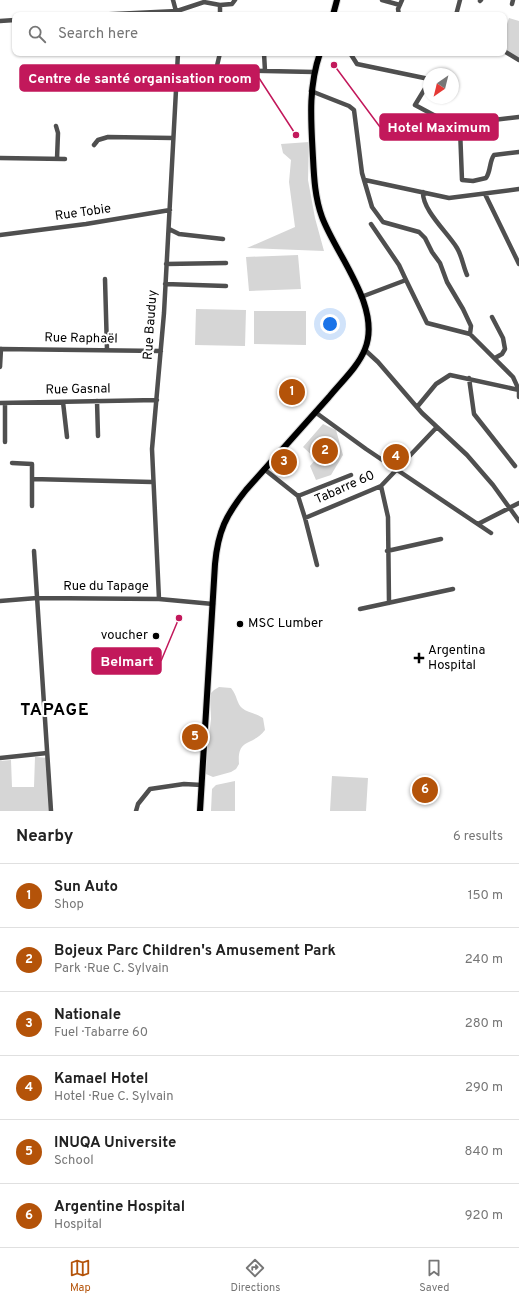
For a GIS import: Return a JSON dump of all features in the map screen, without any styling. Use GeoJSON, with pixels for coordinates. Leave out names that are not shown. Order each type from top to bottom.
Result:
{"type":"FeatureCollection","features":[{"type":"Feature","properties":{"kind":"main road"},"geometry":{"type":"LineString","coordinates":[[334,12],[338,0]]}},
{"type":"Feature","properties":{"kind":"main road"},"geometry":{"type":"LineString","coordinates":[[200,811],[217,542],[222,527],[233,506],[349,373],[365,350],[369,332],[366,312],[361,297],[349,268],[329,234],[318,202],[311,133],[311,91],[314,72],[319,56]]}},
{"type":"Feature","properties":{"kind":"street"},"geometry":{"type":"LineString","coordinates":[[173,0],[177,12]]}},
{"type":"Feature","properties":{"kind":"street"},"geometry":{"type":"LineString","coordinates":[[179,12],[204,1],[220,5],[232,4],[235,0]]}},
{"type":"Feature","properties":{"kind":"street"},"geometry":{"type":"LineString","coordinates":[[382,0],[400,5]]}},
{"type":"Feature","properties":{"kind":"street"},"geometry":{"type":"LineString","coordinates":[[398,12],[398,9],[402,0]]}},
{"type":"Feature","properties":{"kind":"street"},"geometry":{"type":"LineString","coordinates":[[457,12],[460,0]]}},
{"type":"Feature","properties":{"kind":"street"},"geometry":{"type":"LineString","coordinates":[[220,5],[220,12]]}},
{"type":"Feature","properties":{"kind":"street"},"geometry":{"type":"LineString","coordinates":[[0,21],[12,20]]}},
{"type":"Feature","properties":{"kind":"street"},"geometry":{"type":"LineString","coordinates":[[507,53],[517,59],[519,52]]}},
{"type":"Feature","properties":{"kind":"street","name":"Rue Bauduy"},"geometry":{"type":"LineString","coordinates":[[159,599],[152,482],[152,449],[161,351],[178,56]]}},
{"type":"Feature","properties":{"kind":"street"},"geometry":{"type":"LineString","coordinates":[[216,70],[219,56]]}},
{"type":"Feature","properties":{"kind":"street"},"geometry":{"type":"LineString","coordinates":[[264,56],[265,71]]}},
{"type":"Feature","properties":{"kind":"street"},"geometry":{"type":"LineString","coordinates":[[352,56],[357,64],[423,79]]}},
{"type":"Feature","properties":{"kind":"street"},"geometry":{"type":"LineString","coordinates":[[177,69],[314,72]]}},
{"type":"Feature","properties":{"kind":"street"},"geometry":{"type":"LineString","coordinates":[[311,91],[349,106],[354,110],[362,173],[372,207],[383,222],[420,232],[425,238],[432,252],[440,263],[447,282],[463,308],[471,326],[470,334]]}},
{"type":"Feature","properties":{"kind":"street"},"geometry":{"type":"LineString","coordinates":[[423,91],[415,105],[443,120],[468,123],[519,117]]}},
{"type":"Feature","properties":{"kind":"street"},"geometry":{"type":"LineString","coordinates":[[56,126],[58,133],[57,159]]}},
{"type":"Feature","properties":{"kind":"street"},"geometry":{"type":"LineString","coordinates":[[460,129],[462,180],[466,181],[486,178],[489,173],[491,160],[494,156],[519,152]]}},
{"type":"Feature","properties":{"kind":"street"},"geometry":{"type":"LineString","coordinates":[[94,145],[98,140],[108,137],[174,138]]}},
{"type":"Feature","properties":{"kind":"street"},"geometry":{"type":"LineString","coordinates":[[0,158],[65,159]]}},
{"type":"Feature","properties":{"kind":"street"},"geometry":{"type":"LineString","coordinates":[[365,180],[449,198],[519,190]]}},
{"type":"Feature","properties":{"kind":"street"},"geometry":{"type":"LineString","coordinates":[[423,192],[423,198],[428,210],[458,249],[467,275]]}},
{"type":"Feature","properties":{"kind":"street"},"geometry":{"type":"LineString","coordinates":[[486,194],[519,264]]}},
{"type":"Feature","properties":{"kind":"street","name":"Rue Tobie"},"geometry":{"type":"LineString","coordinates":[[0,235],[86,224],[170,210]]}},
{"type":"Feature","properties":{"kind":"street"},"geometry":{"type":"LineString","coordinates":[[371,224],[399,265],[427,323],[470,334],[513,377],[519,390],[519,397]]}},
{"type":"Feature","properties":{"kind":"street"},"geometry":{"type":"LineString","coordinates":[[168,230],[179,234],[223,239]]}},
{"type":"Feature","properties":{"kind":"street"},"geometry":{"type":"LineString","coordinates":[[166,264],[226,263]]}},
{"type":"Feature","properties":{"kind":"street"},"geometry":{"type":"LineString","coordinates":[[105,279],[107,350]]}},
{"type":"Feature","properties":{"kind":"street"},"geometry":{"type":"LineString","coordinates":[[361,297],[406,280]]}},
{"type":"Feature","properties":{"kind":"street"},"geometry":{"type":"LineString","coordinates":[[165,284],[226,286]]}},
{"type":"Feature","properties":{"kind":"street"},"geometry":{"type":"LineString","coordinates":[[492,317],[503,338],[505,349],[502,354],[495,358]]}},
{"type":"Feature","properties":{"kind":"street"},"geometry":{"type":"LineString","coordinates":[[0,367],[1,349]]}},
{"type":"Feature","properties":{"kind":"street","name":"Rue Raphaël"},"geometry":{"type":"LineString","coordinates":[[1,349],[161,351]]}},
{"type":"Feature","properties":{"kind":"street"},"geometry":{"type":"LineString","coordinates":[[365,350],[378,362],[417,407],[467,455],[510,507],[519,521]]}},
{"type":"Feature","properties":{"kind":"street"},"geometry":{"type":"LineString","coordinates":[[417,407],[436,384],[450,375],[519,390]]}},
{"type":"Feature","properties":{"kind":"street"},"geometry":{"type":"LineString","coordinates":[[469,378],[474,414],[489,431],[493,439],[515,466]]}},
{"type":"Feature","properties":{"kind":"street","name":"Rue Gasnal"},"geometry":{"type":"LineString","coordinates":[[2,403],[157,400]]}},
{"type":"Feature","properties":{"kind":"street"},"geometry":{"type":"LineString","coordinates":[[97,401],[98,436]]}},
{"type":"Feature","properties":{"kind":"street"},"geometry":{"type":"LineString","coordinates":[[63,402],[67,437]]}},
{"type":"Feature","properties":{"kind":"street"},"geometry":{"type":"LineString","coordinates":[[2,403],[5,442]]}},
{"type":"Feature","properties":{"kind":"street"},"geometry":{"type":"LineString","coordinates":[[315,412],[491,533]]}},
{"type":"Feature","properties":{"kind":"street","name":"Tabarre 60"},"geometry":{"type":"LineString","coordinates":[[264,469],[298,496],[305,518],[380,486],[437,427]]}},
{"type":"Feature","properties":{"kind":"street"},"geometry":{"type":"LineString","coordinates":[[12,463],[31,463],[32,506]]}},
{"type":"Feature","properties":{"kind":"street"},"geometry":{"type":"LineString","coordinates":[[298,496],[351,475]]}},
{"type":"Feature","properties":{"kind":"street"},"geometry":{"type":"LineString","coordinates":[[32,479],[152,482]]}},
{"type":"Feature","properties":{"kind":"street"},"geometry":{"type":"LineString","coordinates":[[380,486],[388,517],[389,603]]}},
{"type":"Feature","properties":{"kind":"street"},"geometry":{"type":"LineString","coordinates":[[478,524],[519,503]]}},
{"type":"Feature","properties":{"kind":"street"},"geometry":{"type":"LineString","coordinates":[[305,518],[318,565]]}},
{"type":"Feature","properties":{"kind":"street"},"geometry":{"type":"LineString","coordinates":[[388,551],[441,539]]}},
{"type":"Feature","properties":{"kind":"street"},"geometry":{"type":"LineString","coordinates":[[34,550],[51,811]]}},
{"type":"Feature","properties":{"kind":"street"},"geometry":{"type":"LineString","coordinates":[[360,609],[454,589]]}},
{"type":"Feature","properties":{"kind":"street","name":"Rue du Tapage"},"geometry":{"type":"LineString","coordinates":[[0,601],[37,598],[159,599],[213,604]]}},
{"type":"Feature","properties":{"kind":"street"},"geometry":{"type":"LineString","coordinates":[[0,758],[47,753]]}},
{"type":"Feature","properties":{"kind":"street"},"geometry":{"type":"LineString","coordinates":[[136,811],[138,804],[150,790],[184,784],[202,785]]}},
{"type":"Feature","properties":{"kind":"shaded area"},"geometry":{"type":"Polygon","coordinates":[[[509,18],[519,21],[519,58],[507,50],[507,24],[509,18]]]}},
{"type":"Feature","properties":{"kind":"shaded area"},"geometry":{"type":"Polygon","coordinates":[[[309,142],[308,180],[315,218],[324,251],[247,248],[295,227],[289,182],[291,160],[283,153],[281,144],[309,142]]]}},
{"type":"Feature","properties":{"kind":"shaded area"},"geometry":{"type":"Polygon","coordinates":[[[298,255],[301,289],[249,291],[246,257],[298,255]]]}},
{"type":"Feature","properties":{"kind":"shaded area"},"geometry":{"type":"Polygon","coordinates":[[[196,309],[246,310],[245,346],[195,345],[196,309]]]}},
{"type":"Feature","properties":{"kind":"shaded area"},"geometry":{"type":"Polygon","coordinates":[[[254,311],[306,311],[306,345],[254,344],[254,311]]]}},
{"type":"Feature","properties":{"kind":"shaded area"},"geometry":{"type":"Polygon","coordinates":[[[323,424],[336,430],[343,455],[331,475],[316,480],[310,466],[316,459],[303,447],[323,424]]]}},
{"type":"Feature","properties":{"kind":"shaded area"},"geometry":{"type":"Polygon","coordinates":[[[219,687],[231,688],[242,708],[263,718],[265,730],[255,739],[246,743],[240,750],[239,764],[236,769],[213,777],[206,774],[205,768],[211,719],[210,694],[219,687]]]}},
{"type":"Feature","properties":{"kind":"shaded area"},"geometry":{"type":"Polygon","coordinates":[[[35,757],[49,758],[53,811],[0,811],[0,761],[11,760],[12,787],[34,787],[35,757]]]}},
{"type":"Feature","properties":{"kind":"shaded area"},"geometry":{"type":"Polygon","coordinates":[[[332,776],[368,778],[366,811],[330,811],[332,776]]]}},
{"type":"Feature","properties":{"kind":"shaded area"},"geometry":{"type":"Polygon","coordinates":[[[235,781],[235,811],[211,811],[212,789],[216,785],[235,781]]]}},
{"type":"Feature","properties":{"kind":"place","name":"Hotel Maximum"},"geometry":{"type":"Point","coordinates":[334,65]}},
{"type":"Feature","properties":{"kind":"place","name":"Centre de santé organisation room"},"geometry":{"type":"Point","coordinates":[296,135]}},
{"type":"Feature","properties":{"kind":"place","name":"Sun Auto"},"geometry":{"type":"Point","coordinates":[292,392]}},
{"type":"Feature","properties":{"kind":"place","name":"Bojeux Parc Children's Amusement Park"},"geometry":{"type":"Point","coordinates":[325,451]}},
{"type":"Feature","properties":{"kind":"place","name":"Kamael Hotel"},"geometry":{"type":"Point","coordinates":[396,457]}},
{"type":"Feature","properties":{"kind":"place","name":"Nationale"},"geometry":{"type":"Point","coordinates":[284,462]}},
{"type":"Feature","properties":{"kind":"place","name":"Belmart"},"geometry":{"type":"Point","coordinates":[179,618]}},
{"type":"Feature","properties":{"kind":"place","name":"MSC Lumber"},"geometry":{"type":"Point","coordinates":[240,624]}},
{"type":"Feature","properties":{"kind":"place","name":"voucher"},"geometry":{"type":"Point","coordinates":[156,636]}},
{"type":"Feature","properties":{"kind":"place","name":"Argentina Hospital"},"geometry":{"type":"Point","coordinates":[419,658]}},
{"type":"Feature","properties":{"kind":"place","name":"INUQA Universite"},"geometry":{"type":"Point","coordinates":[195,737]}},
{"type":"Feature","properties":{"kind":"place","name":"Argentine Hospital"},"geometry":{"type":"Point","coordinates":[425,790]}},
{"type":"Feature","properties":{"kind":"district","name":"TAPAGE"},"geometry":{"type":"Point","coordinates":[55,711]}}]}
